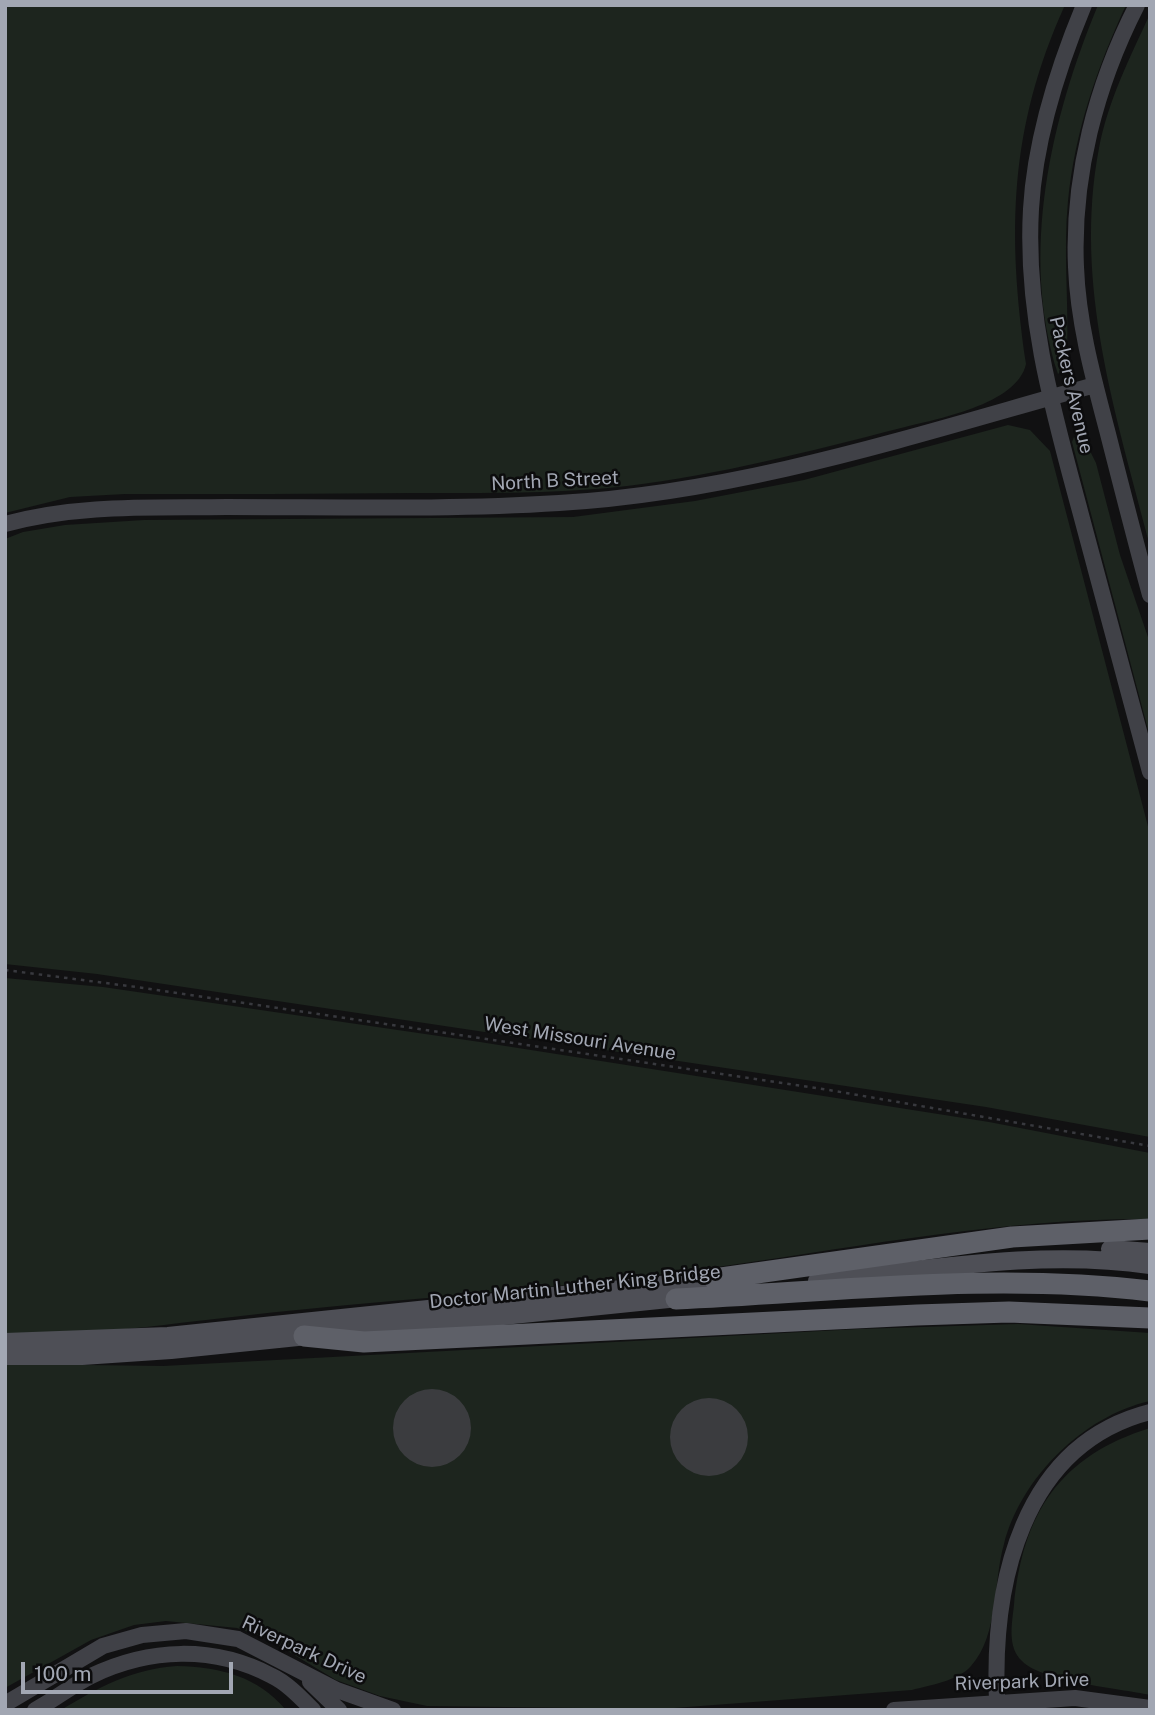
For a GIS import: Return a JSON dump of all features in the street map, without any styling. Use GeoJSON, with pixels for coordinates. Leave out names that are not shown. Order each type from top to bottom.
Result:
{"type":"FeatureCollection","features":[{"type":"Feature","properties":{"kind":"highway"},"geometry":{"type":"LineString","coordinates":[[715,1279],[1012,1237],[1150,1229]]}},
{"type":"Feature","properties":{"kind":"highway"},"geometry":{"type":"LineString","coordinates":[[676,1298],[1002,1281],[1066,1282],[1150,1291]]}},
{"type":"Feature","properties":{"kind":"highway"},"geometry":{"type":"LineString","coordinates":[[304,1336],[364,1342],[1009,1312],[1150,1318]]}},
{"type":"Feature","properties":{"kind":"main road","name":"Packers Avenue"},"geometry":{"type":"LineString","coordinates":[[1084,5],[1059,69],[1042,133],[1031,207],[1032,307],[1049,398],[1150,772]]}},
{"type":"Feature","properties":{"kind":"main road","name":"Packers Avenue"},"geometry":{"type":"LineString","coordinates":[[1137,5],[1104,78],[1088,139],[1076,216],[1079,304],[1095,385],[1150,595]]}},
{"type":"Feature","properties":{"kind":"main road","name":"North B Street"},"geometry":{"type":"LineString","coordinates":[[5,524],[47,514],[107,507],[500,505],[621,499],[689,490],[807,466],[1095,385]]}},
{"type":"Feature","properties":{"kind":"main road","name":"Doctor Martin Luther King Bridge"},"geometry":{"type":"LineString","coordinates":[[5,1356],[48,1349],[715,1279],[1039,1249],[1150,1252]]}},
{"type":"Feature","properties":{"kind":"main road","name":"Doctor Martin Luther King Bridge"},"geometry":{"type":"LineString","coordinates":[[5,1342],[48,1349],[160,1351],[1011,1262],[1078,1259],[1150,1265]]}},
{"type":"Feature","properties":{"kind":"main road"},"geometry":{"type":"LineString","coordinates":[[997,1701],[997,1646],[1008,1577],[1028,1510],[1049,1479],[1080,1447],[1123,1420],[1150,1412]]}},
{"type":"Feature","properties":{"kind":"main road","name":"Riverpark Drive"},"geometry":{"type":"LineString","coordinates":[[5,1704],[103,1647],[159,1632],[186,1631],[238,1639],[299,1672],[368,1703],[393,1710]]}},
{"type":"Feature","properties":{"kind":"main road","name":"Riverpark Drive"},"geometry":{"type":"LineString","coordinates":[[35,1710],[89,1677],[133,1658],[172,1653],[206,1654],[245,1664],[274,1677],[306,1706]]}},
{"type":"Feature","properties":{"kind":"main road"},"geometry":{"type":"LineString","coordinates":[[299,1672],[339,1710]]}},
{"type":"Feature","properties":{"kind":"main road","name":"Riverpark Drive"},"geometry":{"type":"LineString","coordinates":[[894,1710],[997,1701],[1075,1698],[1150,1708]]}},
{"type":"Feature","properties":{"kind":"path","name":"West Missouri Avenue"},"geometry":{"type":"LineString","coordinates":[[5,970],[144,988],[842,1092],[1150,1146]]}},
{"type":"Feature","properties":{"kind":"shaded area"},"geometry":{"type":"Polygon","coordinates":[[[5,5],[1065,5],[1046,50],[1033,95],[1017,182],[1016,270],[1026,364],[1019,378],[1008,390],[992,400],[954,415],[765,462],[696,476],[600,489],[521,492],[125,494],[70,497],[5,513],[5,5]]]}},
{"type":"Feature","properties":{"kind":"shaded area"},"geometry":{"type":"Polygon","coordinates":[[[1098,5],[1126,5],[1089,100],[1071,175],[1066,258],[1067,352],[1062,370],[1058,374],[1047,328],[1041,282],[1041,234],[1046,187],[1066,93],[1098,5]]]}},
{"type":"Feature","properties":{"kind":"shaded area"},"geometry":{"type":"Polygon","coordinates":[[[1150,14],[1150,546],[1102,349],[1091,249],[1092,199],[1103,131],[1120,80],[1150,14]]]}},
{"type":"Feature","properties":{"kind":"shaded area"},"geometry":{"type":"Polygon","coordinates":[[[1008,425],[1030,430],[1050,451],[1150,834],[1150,1137],[986,1107],[97,974],[5,964],[5,539],[23,532],[65,525],[144,520],[573,517],[695,501],[804,480],[1008,425]]]}},
{"type":"Feature","properties":{"kind":"shaded area"},"geometry":{"type":"Polygon","coordinates":[[[1074,437],[1089,449],[1096,463],[1120,555],[1150,643],[1150,737],[1072,442],[1074,437]]]}},
{"type":"Feature","properties":{"kind":"shaded area"},"geometry":{"type":"Polygon","coordinates":[[[5,978],[103,987],[480,1042],[989,1122],[1150,1153],[1150,1219],[992,1228],[620,1279],[111,1330],[5,1336],[5,978]]]}},
{"type":"Feature","properties":{"kind":"shaded area"},"geometry":{"type":"Polygon","coordinates":[[[1018,1324],[1150,1333],[1150,1401],[1101,1420],[1058,1453],[1040,1474],[1012,1520],[1004,1544],[991,1624],[980,1653],[965,1671],[943,1682],[912,1690],[661,1709],[427,1706],[380,1696],[336,1680],[266,1638],[237,1628],[166,1621],[134,1625],[91,1640],[5,1688],[5,1364],[163,1366],[859,1329],[1018,1324]]]}},
{"type":"Feature","properties":{"kind":"shaded area"},"geometry":{"type":"Polygon","coordinates":[[[1150,1428],[1150,1695],[1063,1679],[1032,1668],[1022,1661],[1014,1649],[1012,1627],[1019,1572],[1026,1542],[1037,1516],[1052,1492],[1070,1472],[1092,1455],[1119,1440],[1150,1428]]]}},
{"type":"Feature","properties":{"kind":"shaded area"},"geometry":{"type":"Polygon","coordinates":[[[177,1666],[223,1671],[250,1681],[275,1698],[286,1710],[61,1710],[116,1680],[145,1671],[177,1666]]]}},
{"type":"Feature","properties":{"kind":"building"},"geometry":{"type":"Polygon","coordinates":[[[432,1389],[447,1392],[459,1401],[468,1413],[471,1428],[468,1443],[459,1455],[447,1464],[432,1467],[417,1464],[405,1455],[396,1443],[393,1428],[396,1413],[405,1401],[417,1392],[432,1389]]]}},
{"type":"Feature","properties":{"kind":"building"},"geometry":{"type":"Polygon","coordinates":[[[709,1398],[724,1401],[736,1410],[745,1422],[748,1437],[745,1452],[736,1464],[724,1473],[709,1476],[694,1473],[682,1464],[673,1452],[670,1437],[673,1422],[682,1410],[694,1401],[709,1398]]]}}]}
